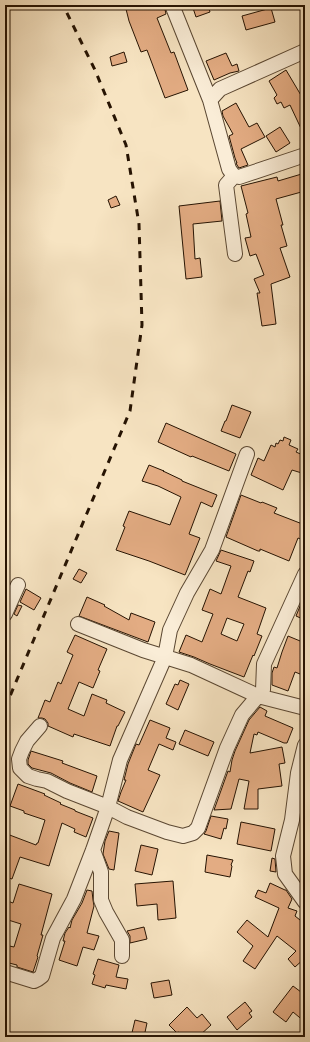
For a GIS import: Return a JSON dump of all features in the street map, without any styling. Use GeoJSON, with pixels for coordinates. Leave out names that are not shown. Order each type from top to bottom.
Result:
{"type":"FeatureCollection","features":[{"type":"Feature","properties":{"kind":"street"},"geometry":{"type":"LineString","coordinates":[[172,5],[210,100],[229,169],[234,176],[239,177],[305,155]]}},
{"type":"Feature","properties":{"kind":"street"},"geometry":{"type":"LineString","coordinates":[[210,100],[220,90],[305,51]]}},
{"type":"Feature","properties":{"kind":"street"},"geometry":{"type":"LineString","coordinates":[[234,176],[226,185],[236,254]]}},
{"type":"Feature","properties":{"kind":"street"},"geometry":{"type":"LineString","coordinates":[[5,972],[34,981],[42,976],[53,938],[74,899],[93,850],[108,807],[120,760],[166,656],[170,630],[187,593],[212,550],[247,454]]}},
{"type":"Feature","properties":{"kind":"street"},"geometry":{"type":"LineString","coordinates":[[40,726],[26,741],[19,760],[20,768],[28,776],[47,781],[67,791],[108,807],[127,817],[167,832],[183,836],[193,834],[198,828],[227,748],[242,715],[263,690],[264,664],[305,574]]}},
{"type":"Feature","properties":{"kind":"street"},"geometry":{"type":"LineString","coordinates":[[5,614],[18,585]]}},
{"type":"Feature","properties":{"kind":"street"},"geometry":{"type":"LineString","coordinates":[[78,624],[143,650],[191,665],[258,696],[305,708]]}},
{"type":"Feature","properties":{"kind":"street"},"geometry":{"type":"LineString","coordinates":[[305,745],[298,773],[292,820],[283,856],[285,874],[305,902]]}},
{"type":"Feature","properties":{"kind":"street"},"geometry":{"type":"LineString","coordinates":[[93,850],[101,872],[101,900],[122,940],[122,956]]}},
{"type":"Feature","properties":{"kind":"building"},"geometry":{"type":"Polygon","coordinates":[[[125,5],[164,5],[166,14],[157,18],[171,53],[174,52],[188,90],[165,98],[147,50],[141,52],[129,21],[125,5]]]}},
{"type":"Feature","properties":{"kind":"building"},"geometry":{"type":"Polygon","coordinates":[[[192,5],[208,5],[210,12],[196,17],[192,5]]]}},
{"type":"Feature","properties":{"kind":"building"},"geometry":{"type":"Polygon","coordinates":[[[271,8],[275,22],[246,30],[242,16],[271,8]]]}},
{"type":"Feature","properties":{"kind":"building"},"geometry":{"type":"Polygon","coordinates":[[[124,52],[127,62],[112,66],[110,57],[124,52]]]}},
{"type":"Feature","properties":{"kind":"building"},"geometry":{"type":"Polygon","coordinates":[[[226,53],[232,66],[237,64],[239,71],[214,80],[206,61],[226,53]]]}},
{"type":"Feature","properties":{"kind":"building"},"geometry":{"type":"Polygon","coordinates":[[[286,70],[305,102],[305,137],[290,105],[284,108],[281,102],[277,104],[274,98],[277,95],[269,81],[286,70]]]}},
{"type":"Feature","properties":{"kind":"building"},"geometry":{"type":"Polygon","coordinates":[[[236,103],[249,127],[257,123],[265,137],[241,149],[248,165],[239,168],[236,163],[229,136],[233,134],[223,116],[222,111],[236,103]]]}},
{"type":"Feature","properties":{"kind":"building"},"geometry":{"type":"Polygon","coordinates":[[[280,127],[290,143],[276,152],[266,136],[280,127]]]}},
{"type":"Feature","properties":{"kind":"building"},"geometry":{"type":"Polygon","coordinates":[[[305,173],[305,191],[276,199],[287,246],[280,248],[290,277],[271,284],[276,324],[262,326],[257,293],[260,293],[254,279],[264,275],[256,254],[250,256],[245,238],[251,237],[246,214],[248,213],[241,186],[277,177],[278,181],[305,173]]]}},
{"type":"Feature","properties":{"kind":"building"},"geometry":{"type":"Polygon","coordinates":[[[116,196],[120,205],[111,208],[108,200],[116,196]]]}},
{"type":"Feature","properties":{"kind":"building"},"geometry":{"type":"Polygon","coordinates":[[[220,201],[222,221],[193,224],[195,259],[200,258],[202,277],[186,279],[179,206],[220,201]]]}},
{"type":"Feature","properties":{"kind":"building"},"geometry":{"type":"Polygon","coordinates":[[[232,405],[251,412],[240,438],[221,431],[232,405]]]}},
{"type":"Feature","properties":{"kind":"building"},"geometry":{"type":"Polygon","coordinates":[[[166,423],[236,454],[229,471],[192,456],[191,457],[158,442],[166,423]]]}},
{"type":"Feature","properties":{"kind":"building"},"geometry":{"type":"Polygon","coordinates":[[[284,437],[291,440],[289,445],[298,449],[296,452],[305,456],[305,474],[292,470],[283,490],[251,475],[258,458],[264,461],[271,445],[275,447],[276,443],[278,444],[280,440],[283,441],[284,437]]]}},
{"type":"Feature","properties":{"kind":"building"},"geometry":{"type":"Polygon","coordinates":[[[149,465],[182,481],[217,495],[212,507],[201,502],[189,534],[200,538],[185,575],[116,550],[125,527],[123,526],[129,511],[170,525],[181,497],[158,486],[142,481],[149,465]]]}},
{"type":"Feature","properties":{"kind":"building"},"geometry":{"type":"Polygon","coordinates":[[[241,495],[277,508],[274,513],[305,525],[305,535],[303,540],[298,538],[289,561],[260,549],[260,551],[258,551],[226,537],[241,495]]]}},
{"type":"Feature","properties":{"kind":"building"},"geometry":{"type":"Polygon","coordinates":[[[221,550],[254,561],[250,572],[248,571],[238,597],[266,608],[257,634],[262,636],[244,677],[179,652],[186,635],[202,642],[213,614],[202,610],[210,589],[221,594],[231,566],[216,561],[221,550]],[[227,618],[221,634],[237,641],[244,624],[227,618]]]}},
{"type":"Feature","properties":{"kind":"building"},"geometry":{"type":"Polygon","coordinates":[[[79,569],[87,573],[81,583],[73,579],[79,569]]]}},
{"type":"Feature","properties":{"kind":"building"},"geometry":{"type":"Polygon","coordinates":[[[26,589],[41,598],[34,610],[20,602],[26,589]]]}},
{"type":"Feature","properties":{"kind":"building"},"geometry":{"type":"Polygon","coordinates":[[[305,594],[305,620],[296,616],[305,594]]]}},
{"type":"Feature","properties":{"kind":"building"},"geometry":{"type":"Polygon","coordinates":[[[87,597],[105,605],[104,606],[129,620],[131,613],[155,622],[148,642],[79,616],[87,597]]]}},
{"type":"Feature","properties":{"kind":"building"},"geometry":{"type":"Polygon","coordinates":[[[18,605],[22,606],[17,616],[14,614],[18,605]]]}},
{"type":"Feature","properties":{"kind":"building"},"geometry":{"type":"Polygon","coordinates":[[[75,635],[107,649],[98,670],[100,671],[93,688],[79,682],[68,709],[84,716],[92,694],[107,700],[106,703],[125,712],[117,726],[110,746],[74,734],[73,737],[48,726],[45,719],[38,718],[45,700],[50,702],[58,682],[61,684],[73,655],[67,652],[75,635]]]}},
{"type":"Feature","properties":{"kind":"building"},"geometry":{"type":"Polygon","coordinates":[[[288,636],[305,643],[305,676],[295,672],[288,691],[272,685],[272,673],[274,667],[277,668],[288,636]]]}},
{"type":"Feature","properties":{"kind":"building"},"geometry":{"type":"Polygon","coordinates":[[[180,680],[189,684],[178,710],[166,704],[175,684],[178,685],[180,680]]]}},
{"type":"Feature","properties":{"kind":"building"},"geometry":{"type":"Polygon","coordinates":[[[260,707],[267,711],[265,716],[293,728],[287,743],[258,732],[257,735],[254,734],[250,753],[282,747],[285,763],[279,764],[282,786],[258,789],[258,809],[244,809],[249,781],[239,779],[231,809],[214,810],[228,771],[230,772],[235,751],[249,720],[260,707]]]}},
{"type":"Feature","properties":{"kind":"building"},"geometry":{"type":"Polygon","coordinates":[[[150,720],[170,728],[166,738],[176,742],[173,750],[159,744],[148,770],[160,775],[143,812],[118,801],[126,780],[124,780],[128,764],[136,744],[139,745],[150,720]]]}},
{"type":"Feature","properties":{"kind":"building"},"geometry":{"type":"Polygon","coordinates":[[[185,730],[214,742],[208,756],[179,744],[185,730]]]}},
{"type":"Feature","properties":{"kind":"building"},"geometry":{"type":"Polygon","coordinates":[[[31,751],[63,761],[62,763],[97,776],[92,792],[51,773],[32,768],[28,764],[31,751]]]}},
{"type":"Feature","properties":{"kind":"building"},"geometry":{"type":"Polygon","coordinates":[[[18,784],[45,794],[44,795],[61,803],[60,804],[93,818],[86,837],[74,832],[75,829],[62,823],[49,866],[20,857],[12,879],[5,877],[5,839],[7,834],[36,845],[38,843],[45,820],[24,813],[24,811],[10,806],[18,784]]]}},
{"type":"Feature","properties":{"kind":"building"},"geometry":{"type":"Polygon","coordinates":[[[211,816],[228,819],[226,829],[224,828],[221,839],[204,834],[211,816]]]}},
{"type":"Feature","properties":{"kind":"building"},"geometry":{"type":"Polygon","coordinates":[[[241,822],[275,829],[271,851],[237,844],[241,822]]]}},
{"type":"Feature","properties":{"kind":"building"},"geometry":{"type":"Polygon","coordinates":[[[109,831],[119,833],[114,870],[109,869],[103,854],[105,841],[109,831]]]}},
{"type":"Feature","properties":{"kind":"building"},"geometry":{"type":"Polygon","coordinates":[[[141,845],[158,849],[152,875],[135,871],[141,845]]]}},
{"type":"Feature","properties":{"kind":"building"},"geometry":{"type":"Polygon","coordinates":[[[207,855],[233,860],[230,877],[205,872],[207,855]]]}},
{"type":"Feature","properties":{"kind":"building"},"geometry":{"type":"Polygon","coordinates":[[[272,858],[275,859],[276,872],[270,871],[272,858]]]}},
{"type":"Feature","properties":{"kind":"building"},"geometry":{"type":"Polygon","coordinates":[[[173,881],[176,918],[158,920],[157,904],[137,906],[135,884],[173,881]]]}},
{"type":"Feature","properties":{"kind":"building"},"geometry":{"type":"Polygon","coordinates":[[[270,883],[286,890],[292,899],[288,908],[297,911],[295,916],[305,924],[305,958],[295,967],[288,959],[296,951],[277,936],[255,969],[243,961],[253,946],[237,932],[247,920],[268,937],[279,908],[255,897],[258,890],[266,893],[270,883]]]}},
{"type":"Feature","properties":{"kind":"building"},"geometry":{"type":"Polygon","coordinates":[[[19,884],[52,894],[41,935],[43,935],[38,957],[33,972],[17,967],[17,965],[5,962],[5,945],[14,947],[21,924],[5,919],[5,900],[13,903],[19,884]]]}},
{"type":"Feature","properties":{"kind":"building"},"geometry":{"type":"Polygon","coordinates":[[[87,890],[92,891],[94,906],[87,933],[99,936],[94,950],[83,947],[77,966],[59,960],[65,941],[63,941],[65,933],[69,927],[70,928],[72,920],[82,903],[87,890]]]}},
{"type":"Feature","properties":{"kind":"building"},"geometry":{"type":"Polygon","coordinates":[[[144,927],[147,939],[130,943],[130,936],[127,931],[144,927]]]}},
{"type":"Feature","properties":{"kind":"building"},"geometry":{"type":"Polygon","coordinates":[[[98,959],[119,965],[116,977],[128,979],[126,989],[106,985],[105,988],[92,984],[95,975],[93,974],[98,959]]]}},
{"type":"Feature","properties":{"kind":"building"},"geometry":{"type":"Polygon","coordinates":[[[169,980],[172,995],[154,998],[151,983],[169,980]]]}},
{"type":"Feature","properties":{"kind":"building"},"geometry":{"type":"Polygon","coordinates":[[[293,986],[305,995],[305,1022],[293,1012],[286,1022],[273,1012],[293,986]]]}},
{"type":"Feature","properties":{"kind":"building"},"geometry":{"type":"Polygon","coordinates":[[[245,1002],[252,1011],[249,1013],[252,1017],[237,1030],[227,1017],[245,1002]]]}},
{"type":"Feature","properties":{"kind":"building"},"geometry":{"type":"Polygon","coordinates":[[[187,1007],[197,1018],[202,1014],[211,1025],[198,1037],[183,1037],[169,1025],[187,1007]]]}},
{"type":"Feature","properties":{"kind":"building"},"geometry":{"type":"Polygon","coordinates":[[[135,1020],[147,1023],[144,1037],[131,1037],[135,1020]]]}},
{"type":"Feature","properties":{"kind":"railway"},"geometry":{"type":"LineString","coordinates":[[5,708],[130,411],[142,325],[139,224],[126,145],[95,70],[63,5]]}}]}
